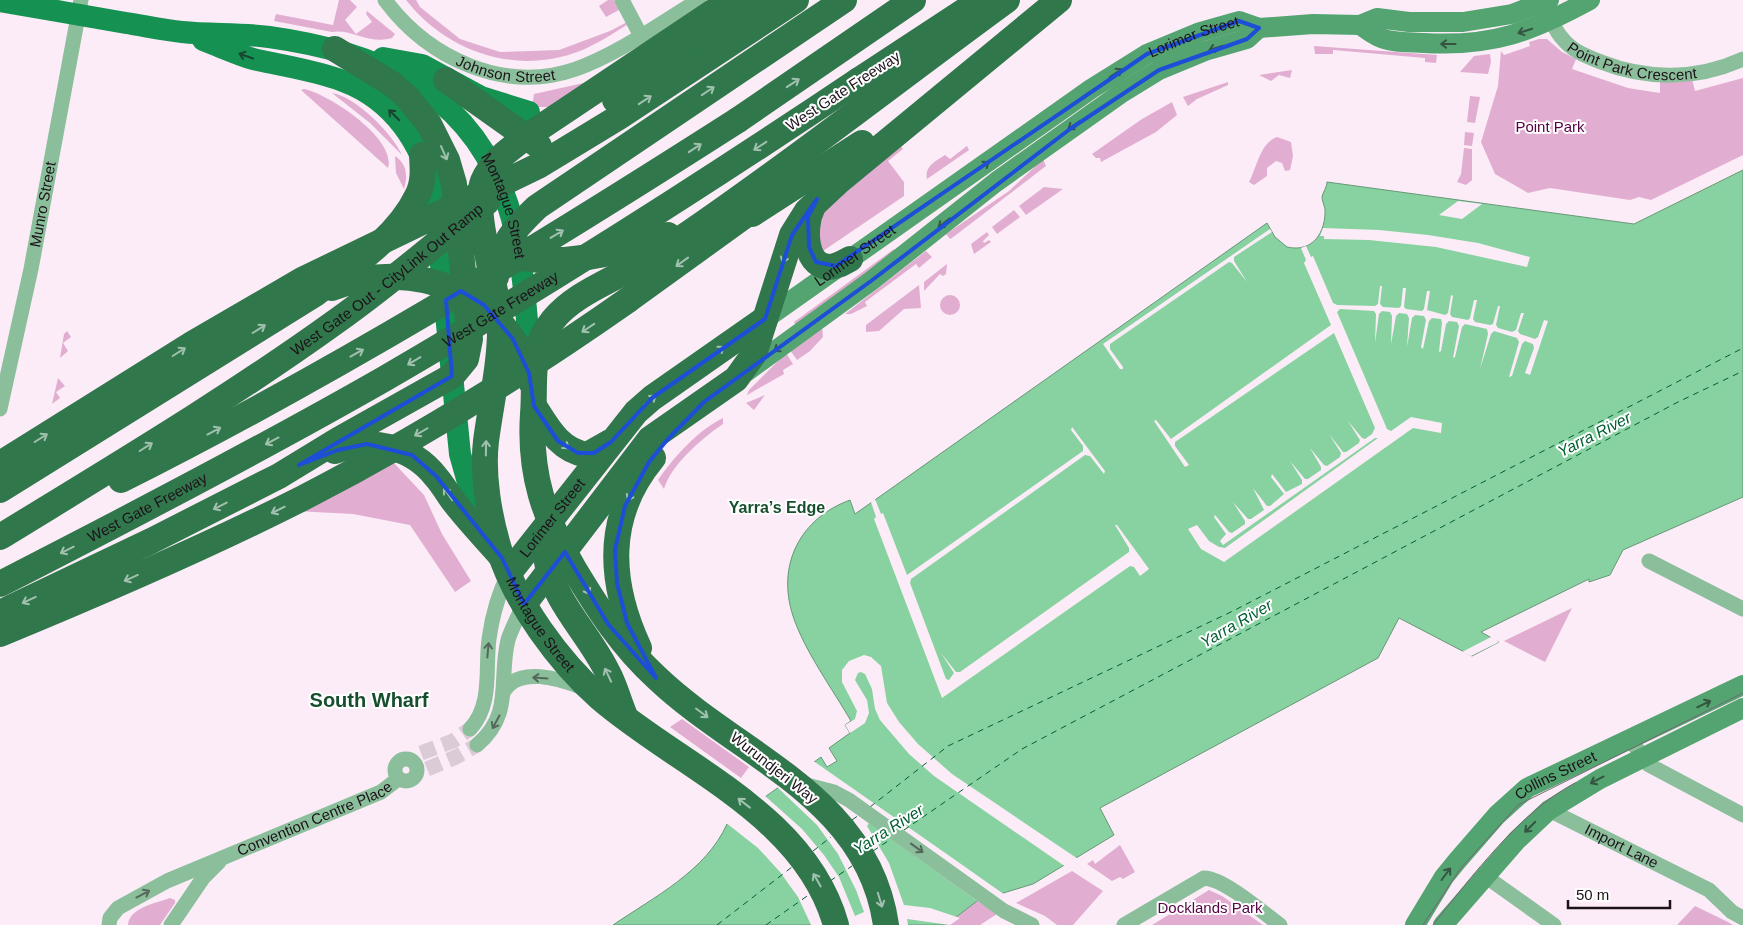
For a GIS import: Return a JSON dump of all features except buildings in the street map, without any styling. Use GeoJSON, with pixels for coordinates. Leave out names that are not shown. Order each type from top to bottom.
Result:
{"type":"FeatureCollection","features":[{"type":"Feature","properties":{"kind":"highway"},"geometry":{"type":"LineString","coordinates":[[0,464],[192,344],[302,280],[540,165],[619,117],[796,0]]}},
{"type":"Feature","properties":{"kind":"highway"},"geometry":{"type":"LineString","coordinates":[[504,560],[490,505],[486,444],[499,344],[500,321],[495,289],[503,253],[514,228],[550,197],[844,0]]}},
{"type":"Feature","properties":{"kind":"highway"},"geometry":{"type":"LineString","coordinates":[[0,541],[146,468],[374,343],[660,170],[823,64],[914,0]]}},
{"type":"Feature","properties":{"kind":"highway"},"geometry":{"type":"LineString","coordinates":[[859,80],[961,0]]}},
{"type":"Feature","properties":{"kind":"highway","name":"West Gate Freeway"},"geometry":{"type":"LineString","coordinates":[[0,584],[144,511],[399,370],[616,240],[982,0]]}},
{"type":"Feature","properties":{"kind":"highway"},"geometry":{"type":"LineString","coordinates":[[0,634],[97,594],[231,533],[375,459],[557,349],[1007,0]]}},
{"type":"Feature","properties":{"kind":"highway"},"geometry":{"type":"LineString","coordinates":[[533,389],[542,338],[551,322],[566,307],[585,294],[660,252],[719,223],[1047,2]]}},
{"type":"Feature","properties":{"kind":"highway"},"geometry":{"type":"LineString","coordinates":[[736,379],[754,354],[792,234],[817,199],[1047,2]]}},
{"type":"Feature","properties":{"kind":"highway"},"geometry":{"type":"LineString","coordinates":[[503,253],[483,223],[481,189],[491,168],[527,124],[576,103],[744,3]]}},
{"type":"Feature","properties":{"kind":"highway","name":"West Gate Out - CityLink Out Ramp"},"geometry":{"type":"LineString","coordinates":[[0,537],[160,438],[336,321],[418,260],[595,116],[744,3]]}},
{"type":"Feature","properties":{"kind":"highway"},"geometry":{"type":"LineString","coordinates":[[0,613],[113,560],[289,470],[338,440],[452,376],[463,364],[469,351],[455,289],[458,232],[452,173],[442,148],[429,124],[406,96],[344,51]]}},
{"type":"Feature","properties":{"kind":"highway"},"geometry":{"type":"LineString","coordinates":[[446,80],[527,124],[554,156],[574,162],[600,159],[623,147]]}},
{"type":"Feature","properties":{"kind":"highway"},"geometry":{"type":"LineString","coordinates":[[0,490],[306,300],[375,248],[406,215],[418,195],[422,180],[422,155]]}},
{"type":"Feature","properties":{"kind":"highway"},"geometry":{"type":"LineString","coordinates":[[434,195],[441,210],[458,232],[503,253],[556,262],[606,253],[719,223]]}},
{"type":"Feature","properties":{"kind":"highway"},"geometry":{"type":"LineString","coordinates":[[817,199],[808,217],[807,235],[812,255],[820,264],[829,267],[850,259]]}},
{"type":"Feature","properties":{"kind":"highway"},"geometry":{"type":"LineString","coordinates":[[306,300],[340,284],[386,276],[417,277],[455,289],[484,305],[500,321],[522,357],[533,389],[558,441],[571,451],[587,455],[611,442]]}},
{"type":"Feature","properties":{"kind":"highway","name":"Lorimer Street"},"geometry":{"type":"LineString","coordinates":[[504,560],[550,520],[624,424],[652,398],[765,319]]}},
{"type":"Feature","properties":{"kind":"highway","name":"Lorimer Street"},"geometry":{"type":"LineString","coordinates":[[524,604],[650,439],[665,426],[704,402],[736,379]]}},
{"type":"Feature","properties":{"kind":"highway","name":"Montague Street"},"geometry":{"type":"LineString","coordinates":[[533,389],[533,461],[550,520],[556,561],[624,646],[660,681]]}},
{"type":"Feature","properties":{"kind":"highway"},"geometry":{"type":"LineString","coordinates":[[660,681],[642,656],[621,603],[615,566],[617,539],[625,506],[649,462],[704,402]]}},
{"type":"Feature","properties":{"kind":"highway"},"geometry":{"type":"LineString","coordinates":[[289,470],[353,445],[367,444],[398,449],[423,463],[436,476],[454,502],[504,560]]}},
{"type":"Feature","properties":{"kind":"highway","name":"Montague Street"},"geometry":{"type":"LineString","coordinates":[[504,560],[524,604],[562,658],[602,699],[631,721]]}},
{"type":"Feature","properties":{"kind":"highway"},"geometry":{"type":"LineString","coordinates":[[556,561],[566,606],[608,672],[631,721],[740,799],[782,834],[818,880],[836,925]]}},
{"type":"Feature","properties":{"kind":"highway","name":"Wurundjeri Way"},"geometry":{"type":"LineString","coordinates":[[660,681],[797,783],[840,824],[861,854],[876,885],[886,925]]}},
{"type":"Feature","properties":{"kind":"main road","name":"Lorimer Street"},"geometry":{"type":"LineString","coordinates":[[765,319],[1085,93],[1147,54],[1200,32],[1238,21],[1259,28],[1313,24],[1360,25],[1377,18],[1409,22],[1477,21],[1590,0]]}},
{"type":"Feature","properties":{"kind":"main road","name":"Montague Street"},"geometry":{"type":"LineString","coordinates":[[0,1],[79,7],[181,32],[252,58],[331,77],[360,89],[399,120],[422,155],[434,195],[455,289]]}},
{"type":"Feature","properties":{"kind":"main road","name":"Lorimer Street"},"geometry":{"type":"LineString","coordinates":[[736,379],[877,277],[996,182],[1120,94],[1159,70],[1205,51],[1247,39],[1259,28]]}},
{"type":"Feature","properties":{"kind":"main road","name":"Montague Street"},"geometry":{"type":"LineString","coordinates":[[181,32],[268,37],[344,51],[401,74],[420,86],[460,122],[481,149],[502,187],[514,228]]}},
{"type":"Feature","properties":{"kind":"main road"},"geometry":{"type":"LineString","coordinates":[[344,51],[422,65],[446,80]]}},
{"type":"Feature","properties":{"kind":"main road","name":"Montague Street"},"geometry":{"type":"LineString","coordinates":[[503,253],[533,389]]}},
{"type":"Feature","properties":{"kind":"main road","name":"Montague Street"},"geometry":{"type":"LineString","coordinates":[[452,376],[460,454],[466,478],[473,500],[504,560]]}},
{"type":"Feature","properties":{"kind":"main road","name":"Collins Street"},"geometry":{"type":"LineString","coordinates":[[1415,925],[1444,877],[1478,835],[1518,794],[1535,783],[1743,685]]}},
{"type":"Feature","properties":{"kind":"main road","name":"Collins Street"},"geometry":{"type":"LineString","coordinates":[[1443,925],[1517,840],[1549,810],[1584,788],[1743,708]]}},
{"type":"Feature","properties":{"kind":"street","name":"Johnson Street"},"geometry":{"type":"LineString","coordinates":[[384,0],[417,35],[443,53],[486,72],[508,76],[539,76],[575,69],[641,36],[699,0]]}},
{"type":"Feature","properties":{"kind":"street"},"geometry":{"type":"LineString","coordinates":[[622,0],[641,36]]}},
{"type":"Feature","properties":{"kind":"street","name":"Munro Street"},"geometry":{"type":"LineString","coordinates":[[0,409],[31,269],[79,7]]}},
{"type":"Feature","properties":{"kind":"street","name":"Point Park Crescent"},"geometry":{"type":"LineString","coordinates":[[1548,8],[1561,38],[1578,53],[1620,68],[1640,73],[1675,76],[1718,69],[1743,59]]}},
{"type":"Feature","properties":{"kind":"street"},"geometry":{"type":"LineString","coordinates":[[470,729],[484,706],[489,638],[501,589],[504,560]]}},
{"type":"Feature","properties":{"kind":"street"},"geometry":{"type":"LineString","coordinates":[[1649,561],[1743,608]]}},
{"type":"Feature","properties":{"kind":"street"},"geometry":{"type":"LineString","coordinates":[[477,745],[496,722],[502,709],[508,640],[524,604]]}},
{"type":"Feature","properties":{"kind":"street"},"geometry":{"type":"LineString","coordinates":[[503,693],[509,683],[536,676],[571,683],[602,699]]}},
{"type":"Feature","properties":{"kind":"street"},"geometry":{"type":"LineString","coordinates":[[1628,738],[1649,765],[1666,776],[1743,814]]}},
{"type":"Feature","properties":{"kind":"street","name":"Convention Centre Place"},"geometry":{"type":"LineString","coordinates":[[403,760],[420,753]]}},
{"type":"Feature","properties":{"kind":"street"},"geometry":{"type":"LineString","coordinates":[[414,778],[417,772],[414,763],[409,760],[397,763],[394,770],[398,779],[407,781],[414,778],[427,769]]}},
{"type":"Feature","properties":{"kind":"street","name":"Convention Centre Place"},"geometry":{"type":"LineString","coordinates":[[109,925],[113,913],[133,899],[179,875],[381,792],[398,779]]}},
{"type":"Feature","properties":{"kind":"street"},"geometry":{"type":"LineString","coordinates":[[797,783],[834,792],[849,800],[1004,911],[1032,925]]}},
{"type":"Feature","properties":{"kind":"street","name":"Import Lane"},"geometry":{"type":"LineString","coordinates":[[1549,810],[1708,890],[1732,912],[1743,918]]}},
{"type":"Feature","properties":{"kind":"street","name":"Convention Centre Place"},"geometry":{"type":"LineString","coordinates":[[171,925],[207,873],[230,854]]}},
{"type":"Feature","properties":{"kind":"street"},"geometry":{"type":"LineString","coordinates":[[1485,876],[1554,925]]}},
{"type":"Feature","properties":{"kind":"street"},"geometry":{"type":"LineString","coordinates":[[1124,925],[1192,883],[1208,878],[1237,894],[1280,925]]}},
{"type":"Feature","properties":{"kind":"highlighted area"},"geometry":{"type":"Polygon","coordinates":[[[1239,21],[1259,28],[1247,39],[1159,70],[1070,129],[871,281],[704,402],[667,440],[649,462],[625,506],[615,550],[617,583],[627,623],[656,678],[608,624],[565,552],[524,604],[502,558],[436,476],[412,455],[367,444],[338,450],[299,465],[452,376],[446,300],[461,291],[484,305],[513,339],[529,373],[534,406],[558,441],[578,453],[594,453],[611,442],[652,398],[765,319],[792,235],[817,199],[808,217],[809,247],[816,262],[836,266],[1147,54],[1239,21]]]}},
{"type":"Feature","properties":{"kind":"green space"},"geometry":{"type":"Polygon","coordinates":[[[339,0],[350,0],[357,7],[345,20],[356,34],[372,22],[366,14],[367,11],[395,34],[392,38],[384,40],[274,21],[276,14],[333,25],[339,0]]]}},
{"type":"Feature","properties":{"kind":"green space"},"geometry":{"type":"Polygon","coordinates":[[[406,0],[416,0],[420,7],[460,39],[500,52],[559,50],[610,31],[629,21],[630,23],[580,51],[556,58],[532,61],[508,60],[462,46],[441,33],[406,0]]]}},
{"type":"Feature","properties":{"kind":"green space"},"geometry":{"type":"Polygon","coordinates":[[[608,0],[614,0],[619,10],[606,17],[599,6],[608,0]]]}},
{"type":"Feature","properties":{"kind":"green space","name":"Point Park"},"geometry":{"type":"Polygon","coordinates":[[[1547,39],[1562,52],[1576,59],[1572,69],[1628,88],[1660,93],[1660,81],[1692,79],[1695,91],[1743,78],[1743,155],[1651,200],[1639,197],[1630,200],[1550,188],[1528,193],[1495,174],[1481,142],[1498,86],[1501,51],[1504,55],[1530,46],[1529,42],[1547,39]]]}},
{"type":"Feature","properties":{"kind":"green space"},"geometry":{"type":"Polygon","coordinates":[[[1314,46],[1437,55],[1436,63],[1425,62],[1425,58],[1333,50],[1333,54],[1315,54],[1314,46]]]}},
{"type":"Feature","properties":{"kind":"green space"},"geometry":{"type":"Polygon","coordinates":[[[1490,54],[1491,62],[1488,74],[1460,72],[1474,56],[1490,54]]]}},
{"type":"Feature","properties":{"kind":"green space"},"geometry":{"type":"Polygon","coordinates":[[[1292,70],[1290,78],[1279,75],[1271,81],[1259,75],[1292,70]]]}},
{"type":"Feature","properties":{"kind":"green space"},"geometry":{"type":"Polygon","coordinates":[[[588,82],[549,107],[532,107],[534,94],[588,82]]]}},
{"type":"Feature","properties":{"kind":"green space"},"geometry":{"type":"Polygon","coordinates":[[[1228,82],[1228,85],[1197,99],[1188,106],[1183,97],[1228,82]]]}},
{"type":"Feature","properties":{"kind":"green space"},"geometry":{"type":"Polygon","coordinates":[[[304,89],[329,99],[359,120],[372,132],[382,144],[388,156],[388,168],[301,90],[304,89]]]}},
{"type":"Feature","properties":{"kind":"green space"},"geometry":{"type":"Polygon","coordinates":[[[332,93],[362,108],[382,127],[402,155],[370,123],[332,93]]]}},
{"type":"Feature","properties":{"kind":"green space"},"geometry":{"type":"Polygon","coordinates":[[[1470,96],[1480,97],[1475,123],[1467,122],[1470,96]]]}},
{"type":"Feature","properties":{"kind":"green space"},"geometry":{"type":"Polygon","coordinates":[[[1172,102],[1177,115],[1156,132],[1101,162],[1100,158],[1096,158],[1092,154],[1142,119],[1172,102]]]}},
{"type":"Feature","properties":{"kind":"green space"},"geometry":{"type":"Polygon","coordinates":[[[1465,132],[1474,133],[1472,146],[1464,145],[1465,132]]]}},
{"type":"Feature","properties":{"kind":"green space"},"geometry":{"type":"Polygon","coordinates":[[[1277,137],[1291,142],[1293,156],[1290,170],[1285,171],[1282,163],[1276,161],[1267,168],[1267,176],[1254,185],[1249,182],[1260,156],[1267,144],[1277,137]]]}},
{"type":"Feature","properties":{"kind":"green space"},"geometry":{"type":"Polygon","coordinates":[[[896,139],[903,149],[888,161],[904,182],[904,196],[823,251],[818,246],[820,214],[896,139]]]}},
{"type":"Feature","properties":{"kind":"green space"},"geometry":{"type":"Polygon","coordinates":[[[967,146],[969,150],[927,179],[927,171],[935,162],[945,155],[950,159],[967,146]]]}},
{"type":"Feature","properties":{"kind":"green space"},"geometry":{"type":"Polygon","coordinates":[[[1464,148],[1472,149],[1472,180],[1466,185],[1457,182],[1461,174],[1464,148]]]}},
{"type":"Feature","properties":{"kind":"green space"},"geometry":{"type":"Polygon","coordinates":[[[395,156],[402,163],[406,171],[404,189],[396,173],[395,156]]]}},
{"type":"Feature","properties":{"kind":"green space"},"geometry":{"type":"Polygon","coordinates":[[[1043,159],[1046,166],[950,239],[946,234],[1009,191],[1043,159]]]}},
{"type":"Feature","properties":{"kind":"green space"},"geometry":{"type":"Polygon","coordinates":[[[1044,187],[1063,189],[1026,215],[1019,206],[1044,187]]]}},
{"type":"Feature","properties":{"kind":"green space"},"geometry":{"type":"Polygon","coordinates":[[[1014,210],[1020,217],[997,234],[992,227],[1014,210]]]}},
{"type":"Feature","properties":{"kind":"green space"},"geometry":{"type":"Polygon","coordinates":[[[987,232],[989,235],[983,241],[984,243],[989,240],[991,242],[974,254],[971,244],[987,232]]]}},
{"type":"Feature","properties":{"kind":"green space"},"geometry":{"type":"Polygon","coordinates":[[[894,249],[897,252],[796,326],[794,322],[894,249]]]}},
{"type":"Feature","properties":{"kind":"green space"},"geometry":{"type":"Polygon","coordinates":[[[926,251],[932,257],[919,268],[916,264],[865,302],[867,306],[851,314],[845,314],[926,251]]]}},
{"type":"Feature","properties":{"kind":"green space"},"geometry":{"type":"Polygon","coordinates":[[[947,264],[946,274],[943,276],[940,274],[924,291],[924,282],[947,264]]]}},
{"type":"Feature","properties":{"kind":"green space"},"geometry":{"type":"Polygon","coordinates":[[[919,285],[921,308],[904,309],[879,331],[866,332],[866,325],[919,285]]]}},
{"type":"Feature","properties":{"kind":"green space"},"geometry":{"type":"Polygon","coordinates":[[[950,295],[957,298],[960,305],[957,312],[950,315],[943,312],[940,305],[943,298],[950,295]]]}},
{"type":"Feature","properties":{"kind":"green space"},"geometry":{"type":"Polygon","coordinates":[[[822,327],[823,337],[810,351],[797,360],[790,350],[822,327]]]}},
{"type":"Feature","properties":{"kind":"green space"},"geometry":{"type":"Polygon","coordinates":[[[67,331],[71,337],[63,343],[68,351],[60,358],[64,334],[67,331]]]}},
{"type":"Feature","properties":{"kind":"green space"},"geometry":{"type":"Polygon","coordinates":[[[786,353],[793,364],[783,370],[784,374],[747,395],[749,390],[786,353]]]}},
{"type":"Feature","properties":{"kind":"green space"},"geometry":{"type":"Polygon","coordinates":[[[58,378],[65,386],[56,392],[60,398],[52,404],[58,378]]]}},
{"type":"Feature","properties":{"kind":"green space"},"geometry":{"type":"Polygon","coordinates":[[[765,395],[754,410],[746,403],[765,395]]]}},
{"type":"Feature","properties":{"kind":"green space"},"geometry":{"type":"Polygon","coordinates":[[[723,418],[723,424],[705,437],[680,462],[664,489],[658,480],[671,462],[696,437],[723,418]]]}},
{"type":"Feature","properties":{"kind":"green space"},"geometry":{"type":"Polygon","coordinates":[[[393,462],[424,495],[442,534],[471,581],[455,592],[410,525],[353,514],[295,511],[393,462]]]}},
{"type":"Feature","properties":{"kind":"green space"},"geometry":{"type":"Polygon","coordinates":[[[1572,608],[1545,662],[1504,641],[1572,608]]]}},
{"type":"Feature","properties":{"kind":"green space"},"geometry":{"type":"Polygon","coordinates":[[[682,719],[749,767],[741,778],[670,727],[682,719]]]}},
{"type":"Feature","properties":{"kind":"green space"},"geometry":{"type":"Polygon","coordinates":[[[1120,845],[1135,872],[1123,879],[1120,877],[1112,881],[1087,864],[1093,860],[1095,864],[1120,845]]]}},
{"type":"Feature","properties":{"kind":"green space"},"geometry":{"type":"Polygon","coordinates":[[[1072,871],[1103,891],[1073,925],[1057,925],[1045,916],[1016,903],[1072,871]]]}},
{"type":"Feature","properties":{"kind":"green space","name":"Docklands Park"},"geometry":{"type":"Polygon","coordinates":[[[1209,890],[1222,896],[1263,925],[1152,925],[1209,890]]]}},
{"type":"Feature","properties":{"kind":"green space"},"geometry":{"type":"Polygon","coordinates":[[[170,898],[175,900],[175,903],[160,925],[128,925],[133,914],[138,910],[170,898]]]}},
{"type":"Feature","properties":{"kind":"green space"},"geometry":{"type":"Polygon","coordinates":[[[977,901],[997,914],[980,925],[946,925],[977,901]]]}},
{"type":"Feature","properties":{"kind":"green space"},"geometry":{"type":"Polygon","coordinates":[[[1695,906],[1728,922],[1733,925],[1677,925],[1695,906]]]}},
{"type":"Feature","properties":{"kind":"water","name":"Yarra River"},"geometry":{"type":"Polygon","coordinates":[[[1743,170],[1743,497],[1623,550],[1610,575],[1589,582],[1589,579],[1481,632],[1499,642],[1472,656],[1399,618],[1378,658],[1100,808],[1114,835],[1033,884],[977,901],[946,925],[613,925],[678,882],[693,869],[718,841],[727,824],[821,757],[827,767],[837,761],[829,748],[850,733],[845,725],[851,721],[804,642],[793,616],[789,597],[788,578],[791,561],[797,545],[818,518],[850,500],[855,514],[1267,223],[1275,237],[1287,247],[1304,247],[1311,244],[1320,233],[1323,225],[1325,209],[1322,197],[1327,182],[1634,224],[1743,170]]]}},
{"type":"Feature","properties":{"kind":"pier"},"geometry":{"type":"Polygon","coordinates":[[[1458,201],[1482,204],[1462,219],[1439,215],[1458,201]]]}},
{"type":"Feature","properties":{"kind":"pier"},"geometry":{"type":"Polygon","coordinates":[[[1323,228],[1379,230],[1428,235],[1478,243],[1530,257],[1527,267],[1436,247],[1369,240],[1324,239],[1324,236],[1320,236],[1323,228]]]}},
{"type":"Feature","properties":{"kind":"pier"},"geometry":{"type":"Polygon","coordinates":[[[1270,229],[1272,232],[1234,257],[1234,261],[1247,282],[1232,263],[1229,262],[1110,344],[1110,349],[1123,367],[1123,369],[1120,369],[1103,344],[1270,229]]]}},
{"type":"Feature","properties":{"kind":"pier"},"geometry":{"type":"Polygon","coordinates":[[[1306,246],[1311,257],[1313,256],[1333,303],[1337,305],[1375,306],[1378,304],[1380,286],[1382,286],[1380,304],[1383,307],[1399,308],[1401,306],[1403,288],[1406,288],[1404,307],[1406,309],[1422,311],[1427,291],[1430,291],[1427,310],[1445,315],[1448,313],[1451,295],[1453,296],[1450,314],[1452,317],[1468,320],[1474,300],[1477,300],[1473,319],[1475,322],[1490,325],[1493,324],[1498,306],[1500,306],[1496,325],[1498,328],[1512,332],[1516,330],[1521,313],[1524,313],[1518,331],[1520,334],[1535,339],[1538,337],[1544,320],[1548,321],[1530,375],[1525,373],[1534,348],[1533,344],[1525,341],[1522,344],[1512,376],[1509,377],[1519,342],[1517,338],[1494,331],[1491,334],[1480,369],[1488,334],[1487,329],[1465,324],[1462,327],[1455,357],[1453,358],[1459,326],[1457,322],[1449,321],[1446,324],[1441,351],[1439,352],[1441,319],[1432,318],[1429,321],[1423,349],[1421,347],[1426,320],[1424,316],[1415,315],[1412,318],[1407,347],[1409,318],[1407,314],[1399,313],[1396,316],[1391,344],[1392,316],[1390,312],[1382,311],[1379,314],[1375,343],[1376,314],[1374,311],[1340,309],[1337,312],[1387,429],[1391,431],[1411,417],[1442,423],[1441,433],[1413,428],[1224,562],[1201,549],[1188,529],[1197,525],[1209,541],[1225,548],[1378,438],[1375,438],[1223,545],[1220,541],[1226,534],[1214,517],[1215,515],[1232,533],[1245,524],[1233,502],[1248,519],[1251,519],[1264,510],[1253,488],[1267,506],[1270,506],[1284,494],[1271,477],[1272,474],[1286,492],[1302,484],[1302,480],[1290,461],[1305,479],[1308,479],[1321,470],[1310,448],[1327,466],[1340,457],[1341,453],[1329,434],[1343,452],[1346,452],[1359,443],[1360,440],[1348,421],[1362,438],[1365,439],[1372,434],[1375,428],[1334,333],[1175,442],[1175,446],[1189,465],[1185,467],[1154,421],[1156,420],[1171,439],[1331,325],[1304,263],[1306,260],[1301,248],[1306,246]]]}},
{"type":"Feature","properties":{"kind":"pier"},"geometry":{"type":"Polygon","coordinates":[[[1072,427],[1105,471],[1104,474],[1090,456],[1085,455],[911,579],[910,583],[946,679],[949,680],[954,673],[941,653],[956,672],[960,672],[1129,552],[1129,548],[1115,525],[1117,525],[1149,569],[1140,576],[1134,567],[1130,566],[942,698],[874,519],[876,517],[871,502],[875,499],[881,514],[883,513],[907,575],[1083,451],[1083,446],[1071,430],[1072,427]]]}},
{"type":"Feature","properties":{"kind":"pier"},"geometry":{"type":"Polygon","coordinates":[[[1493,636],[1499,642],[1471,656],[1462,652],[1493,636]]]}},
{"type":"Feature","properties":{"kind":"pier"},"geometry":{"type":"Polygon","coordinates":[[[864,655],[871,657],[881,666],[887,703],[899,722],[918,744],[952,774],[1078,859],[1066,867],[934,776],[909,754],[880,720],[875,709],[872,689],[865,674],[861,672],[858,673],[855,680],[867,700],[869,713],[865,723],[850,733],[845,725],[855,719],[857,711],[842,682],[842,670],[849,661],[864,655]]]}},
{"type":"Feature","properties":{"kind":"pier"},"geometry":{"type":"Polygon","coordinates":[[[812,760],[1005,895],[980,903],[869,823],[867,826],[889,863],[904,905],[930,908],[960,918],[950,925],[907,919],[908,925],[811,925],[798,897],[780,872],[758,848],[725,822],[764,795],[802,829],[824,855],[839,877],[855,916],[864,912],[856,890],[838,854],[817,825],[776,786],[812,760]]]}},
{"type":"Feature","properties":{"kind":"ferry route"},"geometry":{"type":"LineString","coordinates":[[870,807],[948,746],[1233,611],[1743,348]]}},
{"type":"Feature","properties":{"kind":"ferry route"},"geometry":{"type":"LineString","coordinates":[[904,830],[1022,749],[1678,402],[1743,371]]}},
{"type":"Feature","properties":{"kind":"ferry route"},"geometry":{"type":"LineString","coordinates":[[852,820],[859,815]]}},
{"type":"Feature","properties":{"kind":"ferry route"},"geometry":{"type":"LineString","coordinates":[[813,851],[831,837]]}},
{"type":"Feature","properties":{"kind":"ferry route"},"geometry":{"type":"LineString","coordinates":[[873,851],[891,839]]}},
{"type":"Feature","properties":{"kind":"ferry route"},"geometry":{"type":"LineString","coordinates":[[830,881],[852,866]]}},
{"type":"Feature","properties":{"kind":"ferry route"},"geometry":{"type":"LineString","coordinates":[[717,925],[792,867]]}},
{"type":"Feature","properties":{"kind":"ferry route"},"geometry":{"type":"LineString","coordinates":[[766,925],[810,894]]}},
{"type":"Feature","properties":{"kind":"tunnel"},"geometry":{"type":"LineString","coordinates":[[421,753],[453,741],[470,729]]}},
{"type":"Feature","properties":{"kind":"tunnel"},"geometry":{"type":"LineString","coordinates":[[427,769],[456,757],[477,745]]}},
{"type":"Feature","properties":{"kind":"tram line"},"geometry":{"type":"LineString","coordinates":[[1423,925],[1460,869],[1518,805],[1743,693]]}},
{"type":"Feature","properties":{"kind":"tram line"},"geometry":{"type":"LineString","coordinates":[[1433,925],[1498,846],[1535,810],[1575,783]]}},
{"type":"Feature","properties":{"kind":"district","name":"Yarra’s Edge"},"geometry":{"type":"Point","coordinates":[777,507]}},
{"type":"Feature","properties":{"kind":"district","name":"South Wharf"},"geometry":{"type":"Point","coordinates":[369,700]}}]}
